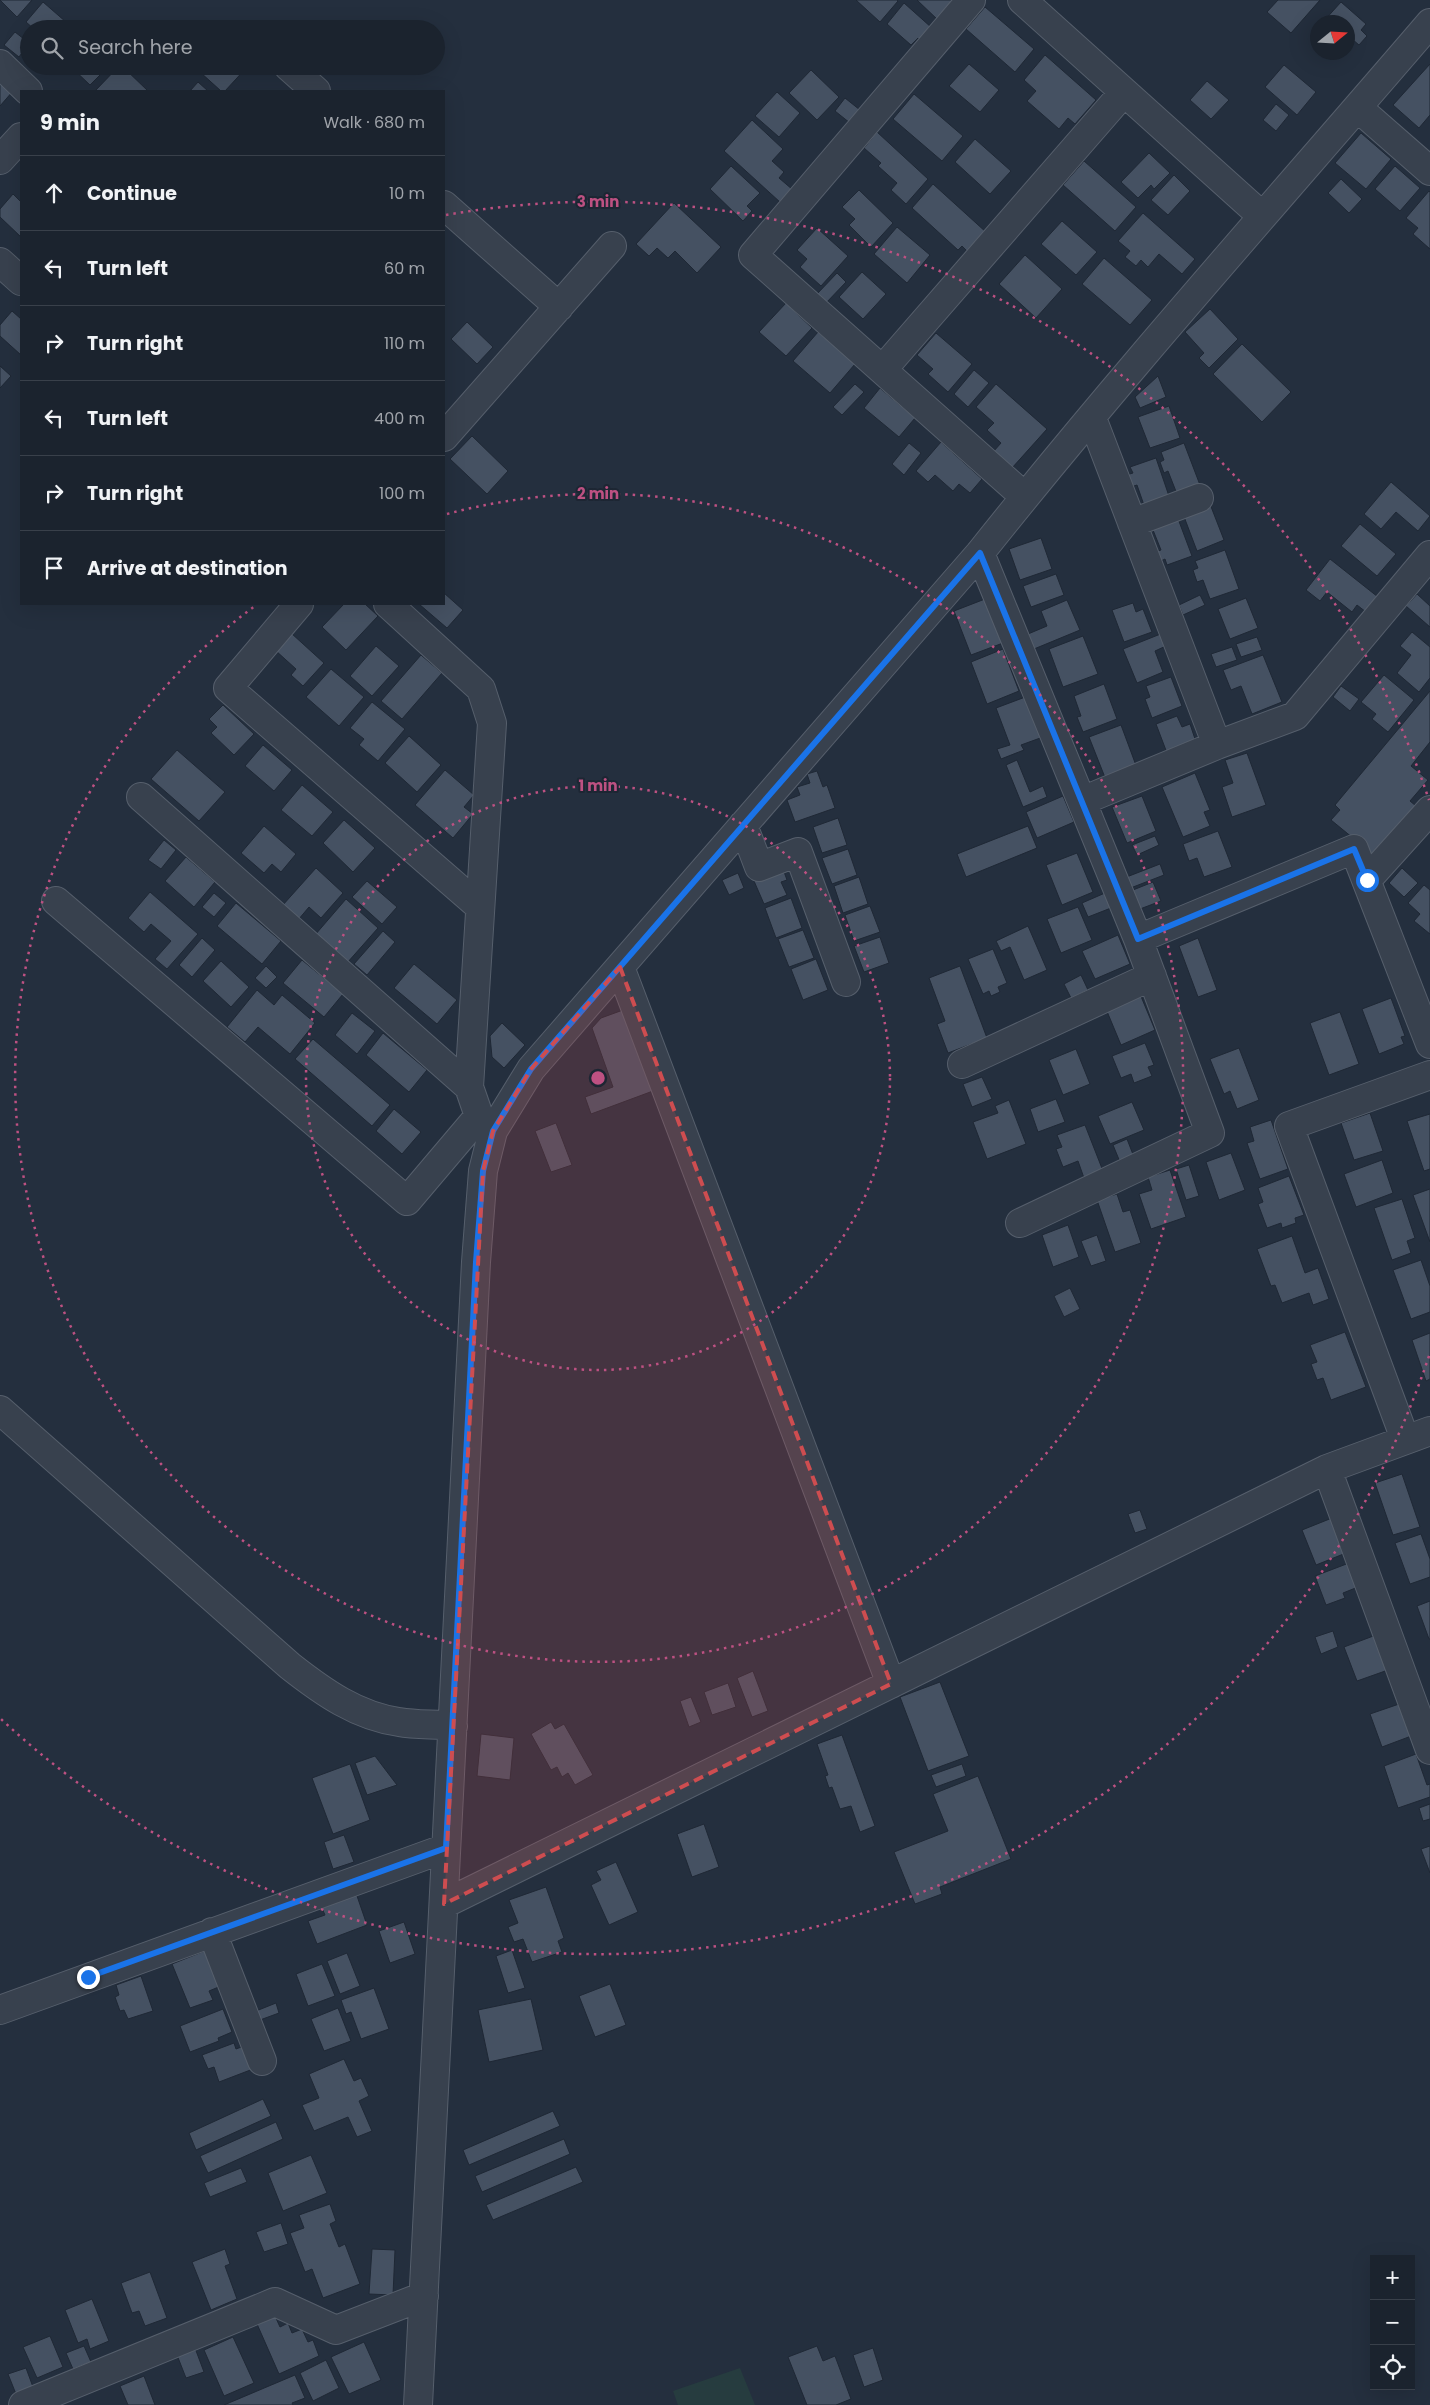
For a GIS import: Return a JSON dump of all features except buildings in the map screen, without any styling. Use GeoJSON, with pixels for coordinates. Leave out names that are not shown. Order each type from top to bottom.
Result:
{"type":"FeatureCollection","features":[{"type":"Feature","properties":{"kind":"street"},"geometry":{"type":"LineString","coordinates":[[972,0],[753,255],[1025,497]]}},
{"type":"Feature","properties":{"kind":"street"},"geometry":{"type":"LineString","coordinates":[[1036,4],[1124,92],[1262,216]]}},
{"type":"Feature","properties":{"kind":"street"},"geometry":{"type":"LineString","coordinates":[[56,901],[407,1201],[486,1124],[531,1069],[980,553],[1262,216],[1358,108],[1430,23]]}},
{"type":"Feature","properties":{"kind":"street"},"geometry":{"type":"LineString","coordinates":[[0,64],[27,90]]}},
{"type":"Feature","properties":{"kind":"street"},"geometry":{"type":"LineString","coordinates":[[298,75],[315,90]]}},
{"type":"Feature","properties":{"kind":"street"},"geometry":{"type":"LineString","coordinates":[[883,369],[1124,92]]}},
{"type":"Feature","properties":{"kind":"street"},"geometry":{"type":"LineString","coordinates":[[1358,108],[1430,171]]}},
{"type":"Feature","properties":{"kind":"street"},"geometry":{"type":"LineString","coordinates":[[0,160],[20,137]]}},
{"type":"Feature","properties":{"kind":"street"},"geometry":{"type":"LineString","coordinates":[[445,206],[559,307]]}},
{"type":"Feature","properties":{"kind":"street"},"geometry":{"type":"LineString","coordinates":[[449,422],[559,307],[612,246]]}},
{"type":"Feature","properties":{"kind":"street"},"geometry":{"type":"LineString","coordinates":[[1092,418],[1217,745]]}},
{"type":"Feature","properties":{"kind":"street"},"geometry":{"type":"LineString","coordinates":[[1132,523],[1199,498]]}},
{"type":"Feature","properties":{"kind":"street"},"geometry":{"type":"LineString","coordinates":[[980,553],[1138,939],[1210,1133],[1020,1223]]}},
{"type":"Feature","properties":{"kind":"street"},"geometry":{"type":"LineString","coordinates":[[1082,801],[1217,745],[1295,716],[1430,555]]}},
{"type":"Feature","properties":{"kind":"street"},"geometry":{"type":"LineString","coordinates":[[298,605],[228,688],[480,907]]}},
{"type":"Feature","properties":{"kind":"street"},"geometry":{"type":"LineString","coordinates":[[389,605],[481,689],[492,723],[469,1088]]}},
{"type":"Feature","properties":{"kind":"street"},"geometry":{"type":"LineString","coordinates":[[140,797],[469,1088],[486,1124],[476,1262],[418,2405]]}},
{"type":"Feature","properties":{"kind":"street"},"geometry":{"type":"LineString","coordinates":[[1367,880],[1430,810]]}},
{"type":"Feature","properties":{"kind":"street"},"geometry":{"type":"LineString","coordinates":[[743,825],[759,866],[798,852],[846,982]]}},
{"type":"Feature","properties":{"kind":"street"},"geometry":{"type":"LineString","coordinates":[[1138,939],[1354,849],[1430,1044]]}},
{"type":"Feature","properties":{"kind":"street"},"geometry":{"type":"LineString","coordinates":[[620,967],[891,1684]]}},
{"type":"Feature","properties":{"kind":"street"},"geometry":{"type":"LineString","coordinates":[[962,1064],[1152,976]]}},
{"type":"Feature","properties":{"kind":"street"},"geometry":{"type":"LineString","coordinates":[[444,1904],[1327,1469],[1418,1435],[1289,1126],[1430,1075]]}},
{"type":"Feature","properties":{"kind":"street"},"geometry":{"type":"LineString","coordinates":[[0,1410],[323,1693],[360,1711],[398,1722],[453,1726]]}},
{"type":"Feature","properties":{"kind":"street"},"geometry":{"type":"LineString","coordinates":[[1327,1469],[1430,1750]]}},
{"type":"Feature","properties":{"kind":"street"},"geometry":{"type":"LineString","coordinates":[[0,2010],[446,1848]]}},
{"type":"Feature","properties":{"kind":"street"},"geometry":{"type":"LineString","coordinates":[[212,1932],[262,2061]]}},
{"type":"Feature","properties":{"kind":"street"},"geometry":{"type":"LineString","coordinates":[[23,2405],[275,2302],[336,2330],[424,2296]]}},
{"type":"Feature","properties":{"kind":"highlighted area"},"geometry":{"type":"Polygon","coordinates":[[[620,967],[891,1684],[444,1904],[483,1171],[493,1131],[531,1069],[620,967]]]}},
{"type":"Feature","properties":{"kind":"green space"},"geometry":{"type":"Polygon","coordinates":[[[740,2368],[755,2405],[678,2405],[673,2391],[740,2368]]]}},
{"type":"Feature","properties":{"kind":"route"},"geometry":{"type":"LineString","coordinates":[[88,1977],[446,1848],[476,1262],[483,1171],[493,1131],[531,1069],[980,553],[1138,939],[1354,849],[1367,880]]}}]}
